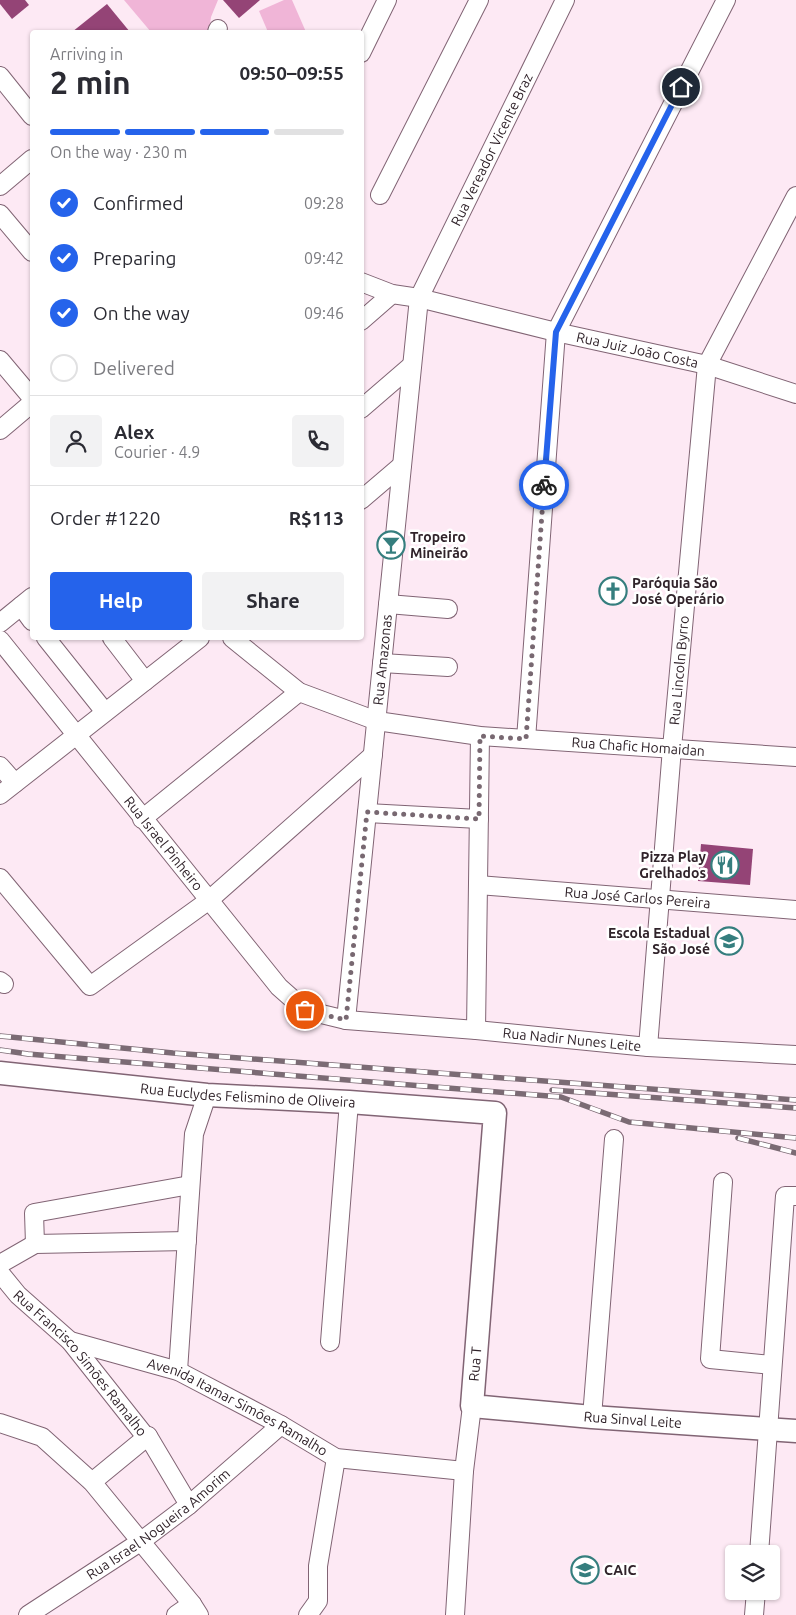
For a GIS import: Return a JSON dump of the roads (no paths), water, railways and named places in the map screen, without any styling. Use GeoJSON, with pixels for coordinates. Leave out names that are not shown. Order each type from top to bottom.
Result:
{"type":"FeatureCollection","features":[{"type":"Feature","properties":{"kind":"main road","name":"Rua Euclydes Felismino de Oliveira"},"geometry":{"type":"LineString","coordinates":[[0,1073],[207,1095],[349,1102],[495,1113]]}},
{"type":"Feature","properties":{"kind":"main road","name":"Rua T"},"geometry":{"type":"LineString","coordinates":[[472,1406],[495,1113]]}},
{"type":"Feature","properties":{"kind":"main road","name":"Rua Sinval Leite"},"geometry":{"type":"LineString","coordinates":[[472,1406],[592,1417],[796,1431]]}},
{"type":"Feature","properties":{"kind":"street"},"geometry":{"type":"LineString","coordinates":[[364,47],[388,0]]}},
{"type":"Feature","properties":{"kind":"street"},"geometry":{"type":"LineString","coordinates":[[380,195],[479,0]]}},
{"type":"Feature","properties":{"kind":"street","name":"Rua Vereador Vicente Braz"},"geometry":{"type":"LineString","coordinates":[[419,298],[565,0]]}},
{"type":"Feature","properties":{"kind":"street"},"geometry":{"type":"LineString","coordinates":[[526,739],[556,332],[726,0]]}},
{"type":"Feature","properties":{"kind":"street"},"geometry":{"type":"LineString","coordinates":[[0,76],[30,114]]}},
{"type":"Feature","properties":{"kind":"street"},"geometry":{"type":"LineString","coordinates":[[0,186],[30,161]]}},
{"type":"Feature","properties":{"kind":"street","name":"Rua Lincoln Byrro"},"geometry":{"type":"LineString","coordinates":[[648,1047],[672,748],[707,365],[796,196]]}},
{"type":"Feature","properties":{"kind":"street"},"geometry":{"type":"LineString","coordinates":[[0,214],[30,250]]}},
{"type":"Feature","properties":{"kind":"street","name":"Rua Juiz João Costa"},"geometry":{"type":"LineString","coordinates":[[364,283],[392,294],[419,298],[556,332],[707,365],[796,394]]}},
{"type":"Feature","properties":{"kind":"street"},"geometry":{"type":"LineString","coordinates":[[364,318],[392,294]]}},
{"type":"Feature","properties":{"kind":"street","name":"Rua Amazonas"},"geometry":{"type":"LineString","coordinates":[[346,1020],[419,298]]}},
{"type":"Feature","properties":{"kind":"street"},"geometry":{"type":"LineString","coordinates":[[0,360],[30,396]]}},
{"type":"Feature","properties":{"kind":"street"},"geometry":{"type":"LineString","coordinates":[[364,406],[412,366]]}},
{"type":"Feature","properties":{"kind":"street"},"geometry":{"type":"LineString","coordinates":[[0,430],[30,405]]}},
{"type":"Feature","properties":{"kind":"street"},"geometry":{"type":"LineString","coordinates":[[364,497],[402,465]]}},
{"type":"Feature","properties":{"kind":"street"},"geometry":{"type":"LineString","coordinates":[[0,623],[27,602]]}},
{"type":"Feature","properties":{"kind":"street"},"geometry":{"type":"LineString","coordinates":[[388,604],[448,609]]}},
{"type":"Feature","properties":{"kind":"street","name":"Rua Israel Pinheiro"},"geometry":{"type":"LineString","coordinates":[[0,640],[279,987],[305,1010],[346,1020]]}},
{"type":"Feature","properties":{"kind":"street"},"geometry":{"type":"LineString","coordinates":[[48,640],[105,712]]}},
{"type":"Feature","properties":{"kind":"street"},"geometry":{"type":"LineString","coordinates":[[114,640],[145,681]]}},
{"type":"Feature","properties":{"kind":"street"},"geometry":{"type":"LineString","coordinates":[[0,795],[197,640]]}},
{"type":"Feature","properties":{"kind":"street","name":"Rua Chafic Homaidan"},"geometry":{"type":"LineString","coordinates":[[234,640],[299,692],[377,721],[480,736],[796,757]]}},
{"type":"Feature","properties":{"kind":"street"},"geometry":{"type":"LineString","coordinates":[[382,663],[448,667]]}},
{"type":"Feature","properties":{"kind":"street"},"geometry":{"type":"LineString","coordinates":[[142,819],[299,692]]}},
{"type":"Feature","properties":{"kind":"street"},"geometry":{"type":"LineString","coordinates":[[476,1030],[480,736]]}},
{"type":"Feature","properties":{"kind":"street"},"geometry":{"type":"LineString","coordinates":[[0,878],[90,986],[208,900],[373,755]]}},
{"type":"Feature","properties":{"kind":"street"},"geometry":{"type":"LineString","coordinates":[[0,766],[15,783]]}},
{"type":"Feature","properties":{"kind":"street"},"geometry":{"type":"LineString","coordinates":[[367,812],[479,819]]}},
{"type":"Feature","properties":{"kind":"street","name":"Rua José Carlos Pereira"},"geometry":{"type":"LineString","coordinates":[[478,885],[796,910]]}},
{"type":"Feature","properties":{"kind":"street","name":"Rua Nadir Nunes Leite"},"geometry":{"type":"LineString","coordinates":[[346,1020],[476,1030],[648,1047],[796,1055]]}},
{"type":"Feature","properties":{"kind":"street"},"geometry":{"type":"LineString","coordinates":[[178,1371],[194,1134],[207,1095]]}},
{"type":"Feature","properties":{"kind":"street"},"geometry":{"type":"LineString","coordinates":[[330,1342],[349,1102]]}},
{"type":"Feature","properties":{"kind":"street"},"geometry":{"type":"LineString","coordinates":[[592,1417],[614,1139]]}},
{"type":"Feature","properties":{"kind":"street"},"geometry":{"type":"LineString","coordinates":[[723,1182],[710,1359],[772,1364]]}},
{"type":"Feature","properties":{"kind":"street"},"geometry":{"type":"LineString","coordinates":[[35,1244],[34,1213],[190,1185]]}},
{"type":"Feature","properties":{"kind":"street"},"geometry":{"type":"LineString","coordinates":[[760,1545],[785,1196],[796,1196]]}},
{"type":"Feature","properties":{"kind":"street"},"geometry":{"type":"LineString","coordinates":[[0,1264],[35,1244],[187,1241]]}},
{"type":"Feature","properties":{"kind":"street","name":"Rua Francisco Simões Ramalho"},"geometry":{"type":"LineString","coordinates":[[0,1273],[18,1295],[70,1341],[146,1437],[148,1436],[189,1505]]}},
{"type":"Feature","properties":{"kind":"street","name":"Avenida Itamar Simões Ramalho"},"geometry":{"type":"LineString","coordinates":[[70,1341],[178,1371],[281,1425],[336,1458],[464,1471]]}},
{"type":"Feature","properties":{"kind":"street","name":"Rua T"},"geometry":{"type":"LineString","coordinates":[[455,1615],[464,1471],[472,1406]]}},
{"type":"Feature","properties":{"kind":"street"},"geometry":{"type":"LineString","coordinates":[[0,1423],[42,1437],[92,1482],[196,1610],[176,1615]]}},
{"type":"Feature","properties":{"kind":"street","name":"Rua Israel Nogueira Amorim"},"geometry":{"type":"LineString","coordinates":[[28,1615],[140,1542],[189,1505],[281,1425]]}},
{"type":"Feature","properties":{"kind":"street"},"geometry":{"type":"LineString","coordinates":[[92,1482],[148,1436]]}},
{"type":"Feature","properties":{"kind":"street"},"geometry":{"type":"LineString","coordinates":[[308,1615],[318,1601],[318,1566],[336,1458]]}},
{"type":"Feature","properties":{"kind":"street"},"geometry":{"type":"LineString","coordinates":[[754,1615],[755,1600]]}},
{"type":"Feature","properties":{"kind":"railway"},"geometry":{"type":"LineString","coordinates":[[0,1036],[173,1053],[796,1100]]}},
{"type":"Feature","properties":{"kind":"railway"},"geometry":{"type":"LineString","coordinates":[[0,1050],[28,1054],[561,1097],[629,1122],[796,1138]]}},
{"type":"Feature","properties":{"kind":"railway"},"geometry":{"type":"LineString","coordinates":[[552,1090],[796,1108]]}},
{"type":"Feature","properties":{"kind":"railway"},"geometry":{"type":"LineString","coordinates":[[738,1138],[796,1153]]}},
{"type":"Feature","properties":{"kind":"place","name":"Tropeiro Mineirão"},"geometry":{"type":"Point","coordinates":[391,545]}},
{"type":"Feature","properties":{"kind":"place","name":"Paróquia São José Operário"},"geometry":{"type":"Point","coordinates":[613,591]}},
{"type":"Feature","properties":{"kind":"place","name":"Pizza Play Grelhados"},"geometry":{"type":"Point","coordinates":[725,865]}},
{"type":"Feature","properties":{"kind":"place","name":"Escola Estadual São José"},"geometry":{"type":"Point","coordinates":[729,941]}},
{"type":"Feature","properties":{"kind":"place","name":"CAIC"},"geometry":{"type":"Point","coordinates":[585,1570]}}]}
